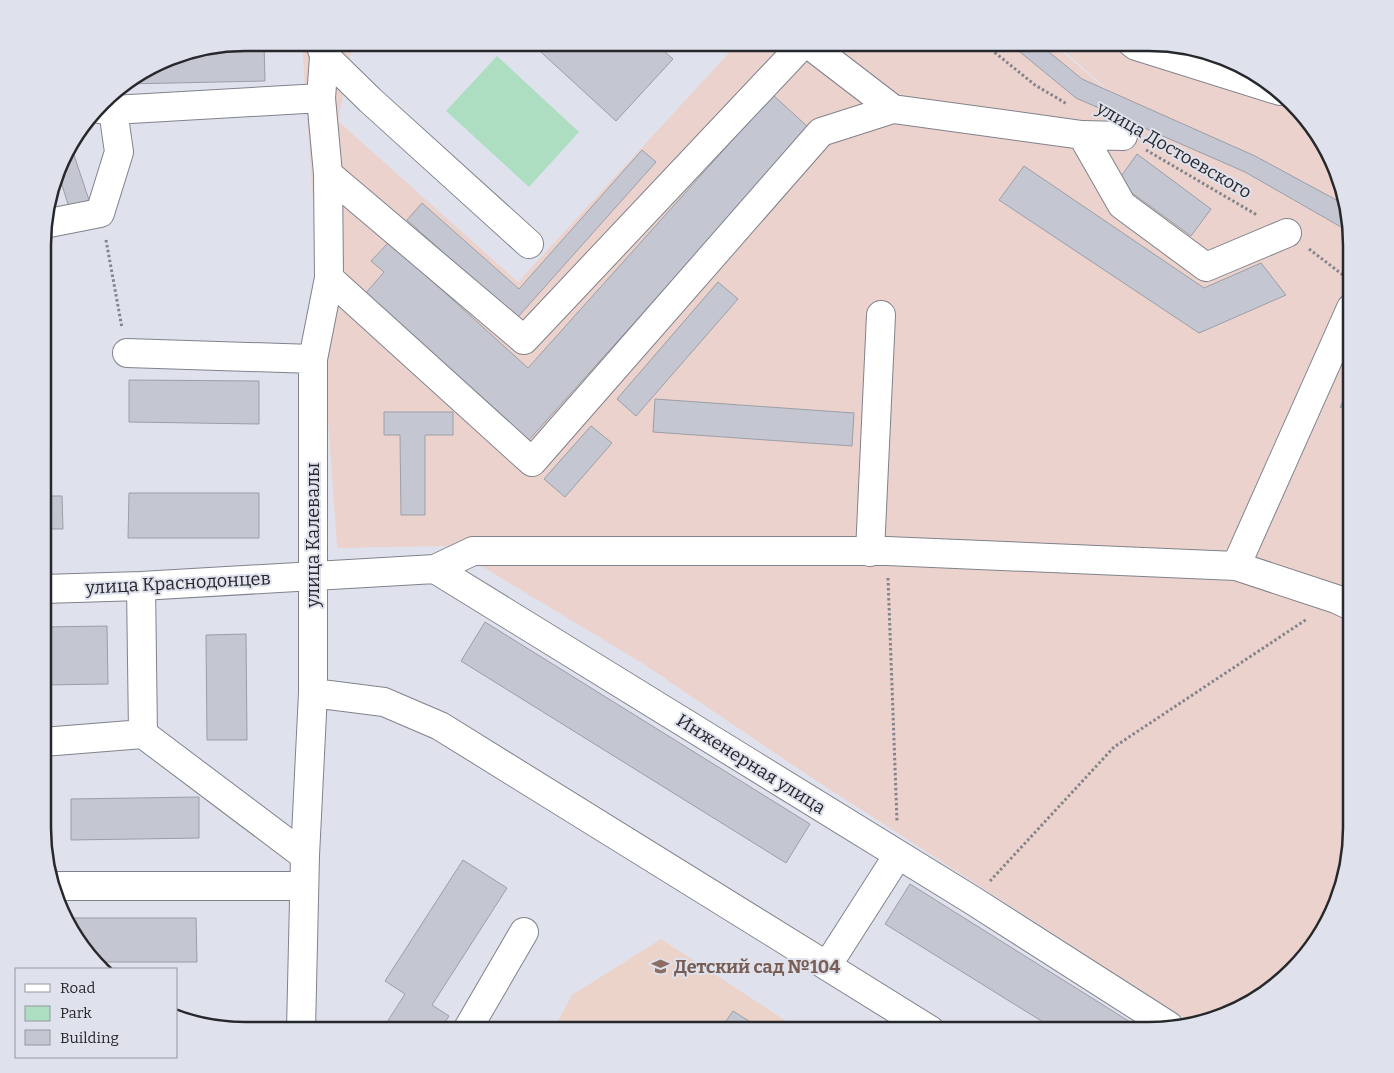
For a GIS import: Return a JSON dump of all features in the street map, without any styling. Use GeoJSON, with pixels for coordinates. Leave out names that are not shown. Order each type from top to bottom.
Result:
{"type":"FeatureCollection","features":[{"type":"Feature","properties":{"kind":"street","name":"улица Калевалы"},"geometry":{"type":"LineString","coordinates":[[301,1022],[305,856],[313,693],[312,360],[329,278],[328,174],[322,98],[323,51]]}},
{"type":"Feature","properties":{"kind":"street"},"geometry":{"type":"LineString","coordinates":[[327,51],[370,100],[530,244]]}},
{"type":"Feature","properties":{"kind":"street"},"geometry":{"type":"LineString","coordinates":[[328,174],[524,340],[798,51]]}},
{"type":"Feature","properties":{"kind":"street"},"geometry":{"type":"LineString","coordinates":[[817,51],[893,109]]}},
{"type":"Feature","properties":{"kind":"street"},"geometry":{"type":"LineString","coordinates":[[1153,51],[1255,83]]}},
{"type":"Feature","properties":{"kind":"street"},"geometry":{"type":"LineString","coordinates":[[107,109],[322,98]]}},
{"type":"Feature","properties":{"kind":"street"},"geometry":{"type":"LineString","coordinates":[[329,278],[532,462],[821,132],[893,109],[1082,135],[1123,136]]}},
{"type":"Feature","properties":{"kind":"street"},"geometry":{"type":"LineString","coordinates":[[53,222],[100,213],[119,152],[106,110]]}},
{"type":"Feature","properties":{"kind":"street"},"geometry":{"type":"LineString","coordinates":[[1082,135],[1122,205],[1206,266],[1287,233]]}},
{"type":"Feature","properties":{"kind":"street"},"geometry":{"type":"LineString","coordinates":[[878,552],[881,315]]}},
{"type":"Feature","properties":{"kind":"street"},"geometry":{"type":"LineString","coordinates":[[1236,566],[1343,328]]}},
{"type":"Feature","properties":{"kind":"street"},"geometry":{"type":"LineString","coordinates":[[127,353],[312,360]]}},
{"type":"Feature","properties":{"kind":"street"},"geometry":{"type":"LineString","coordinates":[[313,576],[436,569],[473,551],[878,552],[1236,566],[1343,602]]}},
{"type":"Feature","properties":{"kind":"street","name":"Инженерная улица"},"geometry":{"type":"LineString","coordinates":[[436,569],[972,900],[1161,1021]]}},
{"type":"Feature","properties":{"kind":"street","name":"улица Краснодонцев"},"geometry":{"type":"LineString","coordinates":[[51,590],[313,576]]}},
{"type":"Feature","properties":{"kind":"street"},"geometry":{"type":"LineString","coordinates":[[141,586],[143,734]]}},
{"type":"Feature","properties":{"kind":"street"},"geometry":{"type":"LineString","coordinates":[[313,693],[384,702],[440,726],[917,1022]]}},
{"type":"Feature","properties":{"kind":"street"},"geometry":{"type":"LineString","coordinates":[[51,741],[143,734],[305,856]]}},
{"type":"Feature","properties":{"kind":"street"},"geometry":{"type":"LineString","coordinates":[[827,966],[898,854]]}},
{"type":"Feature","properties":{"kind":"street"},"geometry":{"type":"LineString","coordinates":[[61,886],[304,886]]}},
{"type":"Feature","properties":{"kind":"street"},"geometry":{"type":"LineString","coordinates":[[472,1022],[524,932]]}},
{"type":"Feature","properties":{"kind":"path","name":"улица Достоевского"},"geometry":{"type":"LineString","coordinates":[[993,51],[1035,85],[1075,108]]}},
{"type":"Feature","properties":{"kind":"path","name":"улица Достоевского"},"geometry":{"type":"LineString","coordinates":[[1123,136],[1287,233],[1343,273]]}},
{"type":"Feature","properties":{"kind":"path"},"geometry":{"type":"LineString","coordinates":[[100,213],[127,353]]}},
{"type":"Feature","properties":{"kind":"path"},"geometry":{"type":"LineString","coordinates":[[878,552],[898,854]]}},
{"type":"Feature","properties":{"kind":"path"},"geometry":{"type":"LineString","coordinates":[[972,900],[1114,747],[1343,603]]}},
{"type":"Feature","properties":{"kind":"shaded area"},"geometry":{"type":"Polygon","coordinates":[[[303,51],[351,51],[338,121],[518,282],[731,51],[1061,51],[1110,93],[1339,210],[1343,245],[1343,828],[1341,853],[1336,878],[1328,902],[1317,925],[1303,946],[1267,982],[1246,996],[1223,1007],[1185,1018],[815,780],[642,663],[448,546],[337,548],[303,51]]]}},
{"type":"Feature","properties":{"kind":"shaded area"},"geometry":{"type":"Polygon","coordinates":[[[1064,51],[1149,51],[1174,53],[1199,58],[1234,71],[1246,77],[1277,99],[1303,127],[1323,160],[1337,200],[1108,90],[1064,51]]]}},
{"type":"Feature","properties":{"kind":"shaded area","name":"Детский сад №104"},"geometry":{"type":"Polygon","coordinates":[[[661,939],[788,1022],[557,1022],[572,995],[661,939]]]}},
{"type":"Feature","properties":{"kind":"green space"},"geometry":{"type":"Polygon","coordinates":[[[497,56],[579,132],[529,187],[446,111],[497,56]]]}},
{"type":"Feature","properties":{"kind":"building"},"geometry":{"type":"Polygon","coordinates":[[[245,51],[264,51],[265,81],[138,84],[171,66],[195,58],[245,51]]]}},
{"type":"Feature","properties":{"kind":"building"},"geometry":{"type":"Polygon","coordinates":[[[540,51],[664,51],[673,59],[616,121],[540,51]]]}},
{"type":"Feature","properties":{"kind":"building"},"geometry":{"type":"Polygon","coordinates":[[[1019,51],[1048,51],[1082,79],[1255,156],[1337,201],[1342,227],[1245,172],[1076,98],[1019,51]]]}},
{"type":"Feature","properties":{"kind":"building"},"geometry":{"type":"Polygon","coordinates":[[[773,95],[809,128],[528,441],[365,294],[384,272],[371,261],[389,242],[528,368],[773,95]]]}},
{"type":"Feature","properties":{"kind":"building"},"geometry":{"type":"Polygon","coordinates":[[[642,150],[656,162],[517,318],[407,220],[422,203],[519,289],[642,150]]]}},
{"type":"Feature","properties":{"kind":"building"},"geometry":{"type":"Polygon","coordinates":[[[74,154],[89,200],[69,207],[62,184],[74,154]]]}},
{"type":"Feature","properties":{"kind":"building"},"geometry":{"type":"Polygon","coordinates":[[[1137,154],[1211,209],[1191,236],[1117,182],[1137,154]]]}},
{"type":"Feature","properties":{"kind":"building"},"geometry":{"type":"Polygon","coordinates":[[[1024,166],[1204,288],[1261,263],[1286,295],[1199,333],[999,200],[1024,166]]]}},
{"type":"Feature","properties":{"kind":"building"},"geometry":{"type":"Polygon","coordinates":[[[718,282],[738,299],[636,416],[617,399],[718,282]]]}},
{"type":"Feature","properties":{"kind":"building"},"geometry":{"type":"Polygon","coordinates":[[[129,380],[259,381],[259,424],[129,422],[129,380]]]}},
{"type":"Feature","properties":{"kind":"building"},"geometry":{"type":"Polygon","coordinates":[[[655,399],[854,413],[852,446],[653,432],[655,399]]]}},
{"type":"Feature","properties":{"kind":"building"},"geometry":{"type":"Polygon","coordinates":[[[384,412],[453,412],[453,435],[425,435],[425,515],[401,515],[400,435],[384,435],[384,412]]]}},
{"type":"Feature","properties":{"kind":"building"},"geometry":{"type":"Polygon","coordinates":[[[591,426],[612,443],[565,497],[544,479],[591,426]]]}},
{"type":"Feature","properties":{"kind":"building"},"geometry":{"type":"Polygon","coordinates":[[[129,493],[259,493],[259,538],[128,538],[129,493]]]}},
{"type":"Feature","properties":{"kind":"building"},"geometry":{"type":"Polygon","coordinates":[[[51,496],[62,496],[63,529],[51,529],[51,496]]]}},
{"type":"Feature","properties":{"kind":"building"},"geometry":{"type":"Polygon","coordinates":[[[485,622],[810,824],[786,863],[461,661],[485,622]]]}},
{"type":"Feature","properties":{"kind":"building"},"geometry":{"type":"Polygon","coordinates":[[[107,626],[108,684],[51,685],[51,627],[107,626]]]}},
{"type":"Feature","properties":{"kind":"building"},"geometry":{"type":"Polygon","coordinates":[[[246,634],[247,740],[207,740],[206,635],[246,634]]]}},
{"type":"Feature","properties":{"kind":"building"},"geometry":{"type":"Polygon","coordinates":[[[199,797],[199,838],[71,840],[71,799],[199,797]]]}},
{"type":"Feature","properties":{"kind":"building"},"geometry":{"type":"Polygon","coordinates":[[[463,860],[507,888],[432,1005],[449,1016],[445,1022],[387,1022],[405,994],[385,981],[463,860]]]}},
{"type":"Feature","properties":{"kind":"building"},"geometry":{"type":"Polygon","coordinates":[[[910,884],[1130,1022],[1043,1022],[885,924],[910,884]]]}},
{"type":"Feature","properties":{"kind":"building"},"geometry":{"type":"Polygon","coordinates":[[[74,918],[196,918],[197,962],[105,962],[91,946],[74,918]]]}},
{"type":"Feature","properties":{"kind":"building"},"geometry":{"type":"Polygon","coordinates":[[[733,1011],[750,1022],[725,1022],[733,1011]]]}},
{"type":"Feature","properties":{"kind":"place","name":"Детский сад №104"},"geometry":{"type":"Point","coordinates":[660,967]}}]}
